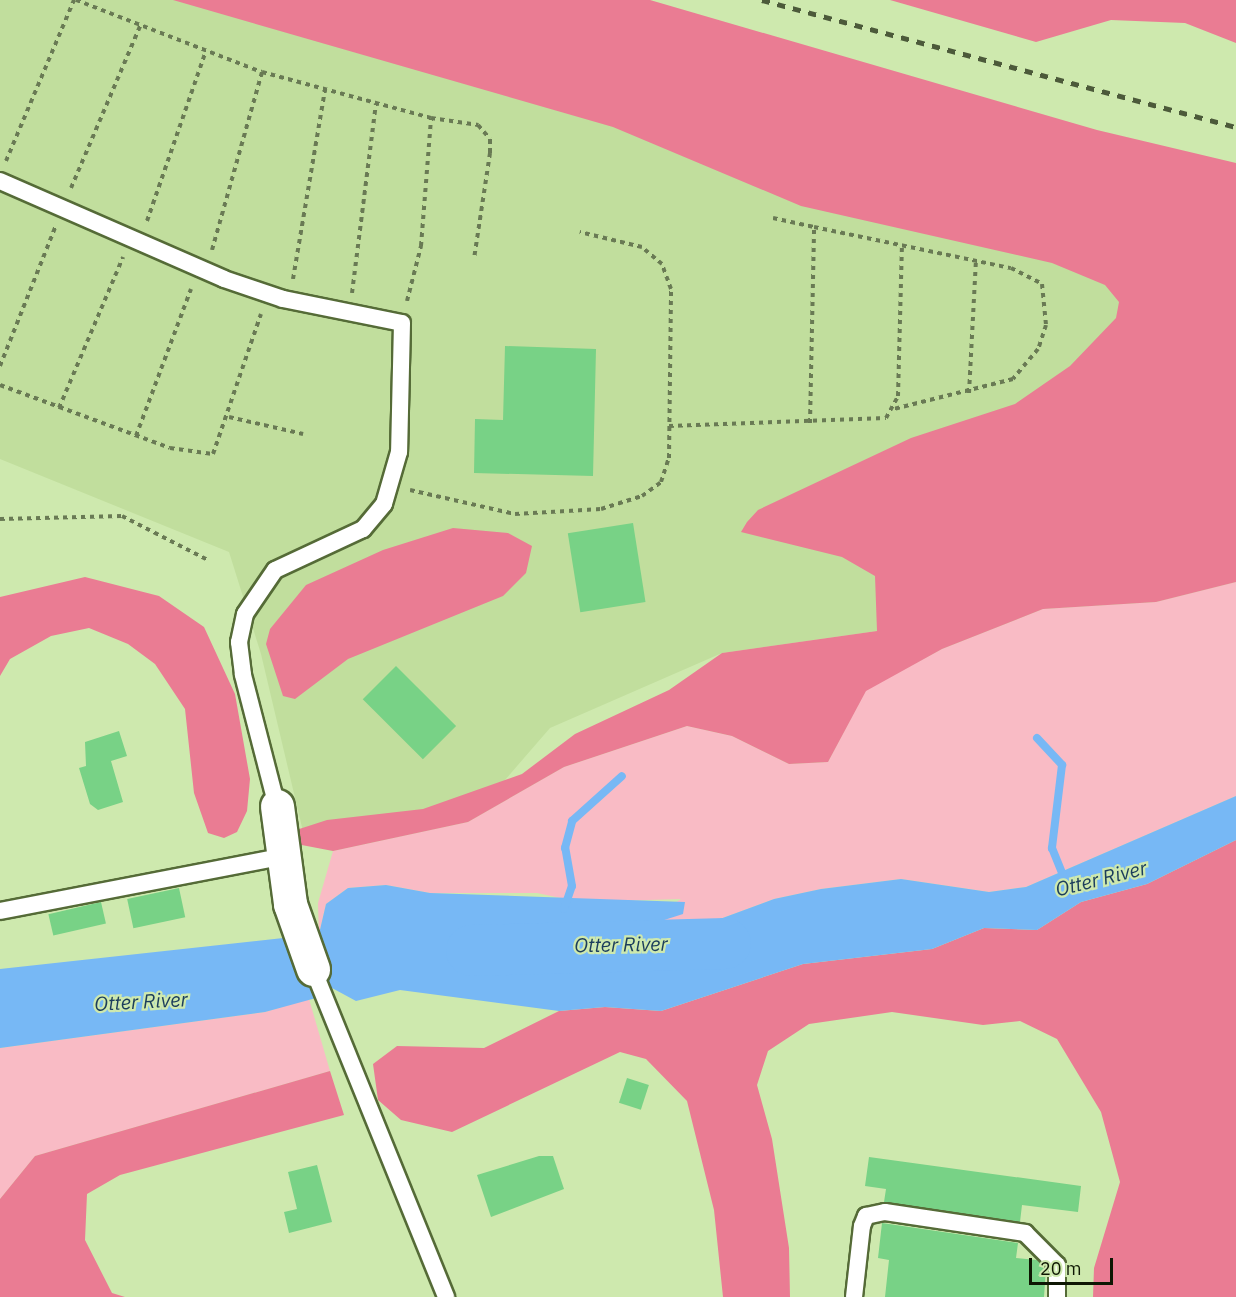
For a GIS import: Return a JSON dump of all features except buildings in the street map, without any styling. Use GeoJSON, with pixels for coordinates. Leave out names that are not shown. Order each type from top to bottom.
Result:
{"type":"FeatureCollection","features":[{"type":"Feature","properties":{"kind":"street"},"geometry":{"type":"LineString","coordinates":[[277,806],[281,857],[290,904],[313,969]]}},
{"type":"Feature","properties":{"kind":"lane"},"geometry":{"type":"LineString","coordinates":[[0,182],[134,242],[201,270],[268,294],[349,314],[402,322],[399,452],[392,485],[363,529],[275,570],[245,614],[239,642],[243,675],[277,806]]}},
{"type":"Feature","properties":{"kind":"lane"},"geometry":{"type":"LineString","coordinates":[[0,911],[281,857]]}},
{"type":"Feature","properties":{"kind":"lane"},"geometry":{"type":"LineString","coordinates":[[313,969],[446,1297]]}},
{"type":"Feature","properties":{"kind":"lane"},"geometry":{"type":"LineString","coordinates":[[854,1297],[862,1226],[866,1216],[885,1212],[1025,1233],[1057,1264],[1057,1297]]}},
{"type":"Feature","properties":{"kind":"path"},"geometry":{"type":"LineString","coordinates":[[5,164],[75,0],[262,72],[431,118],[478,125],[489,139],[474,259]]}},
{"type":"Feature","properties":{"kind":"path"},"geometry":{"type":"LineString","coordinates":[[59,408],[134,242],[206,51]]}},
{"type":"Feature","properties":{"kind":"path"},"geometry":{"type":"LineString","coordinates":[[136,436],[178,336],[201,270],[262,72]]}},
{"type":"Feature","properties":{"kind":"path"},"geometry":{"type":"LineString","coordinates":[[289,300],[325,89]]}},
{"type":"Feature","properties":{"kind":"path"},"geometry":{"type":"LineString","coordinates":[[349,314],[376,103]]}},
{"type":"Feature","properties":{"kind":"path"},"geometry":{"type":"LineString","coordinates":[[402,322],[421,246],[431,118]]}},
{"type":"Feature","properties":{"kind":"path"},"geometry":{"type":"LineString","coordinates":[[669,426],[870,421],[894,409],[969,393],[1013,379],[1025,368],[1043,333],[1048,302],[1042,284],[1030,273],[773,218]]}},
{"type":"Feature","properties":{"kind":"path"},"geometry":{"type":"LineString","coordinates":[[810,423],[814,228]]}},
{"type":"Feature","properties":{"kind":"path"},"geometry":{"type":"LineString","coordinates":[[392,485],[515,514],[601,509],[642,495],[661,482],[669,458],[671,289],[662,264],[623,239],[580,232]]}},
{"type":"Feature","properties":{"kind":"path"},"geometry":{"type":"LineString","coordinates":[[894,409],[902,246]]}},
{"type":"Feature","properties":{"kind":"path"},"geometry":{"type":"LineString","coordinates":[[969,393],[976,261]]}},
{"type":"Feature","properties":{"kind":"path"},"geometry":{"type":"LineString","coordinates":[[0,385],[136,436],[213,454],[229,417],[268,294]]}},
{"type":"Feature","properties":{"kind":"path"},"geometry":{"type":"LineString","coordinates":[[229,417],[303,434]]}},
{"type":"Feature","properties":{"kind":"path"},"geometry":{"type":"LineString","coordinates":[[0,519],[122,516],[208,560]]}},
{"type":"Feature","properties":{"kind":"shaded area"},"geometry":{"type":"Polygon","coordinates":[[[0,0],[222,0],[1119,273],[1148,299],[877,631],[722,653],[550,728],[485,803],[305,840],[261,654],[229,552],[0,459],[0,0]]]}},
{"type":"Feature","properties":{"kind":"shaded area"},"geometry":{"type":"Polygon","coordinates":[[[173,0],[650,0],[1097,130],[1236,163],[1236,582],[1156,602],[1043,609],[942,649],[866,691],[828,762],[789,764],[732,736],[687,726],[564,767],[468,822],[333,851],[286,842],[290,832],[327,820],[423,809],[522,774],[575,734],[669,690],[722,653],[877,631],[875,576],[842,557],[741,532],[747,522],[758,510],[911,438],[1015,404],[1070,366],[1116,318],[1119,302],[1105,285],[1052,263],[801,206],[613,127],[173,0]]]}},
{"type":"Feature","properties":{"kind":"shaded area"},"geometry":{"type":"Polygon","coordinates":[[[890,0],[1236,0],[1236,43],[1185,23],[1111,20],[1036,42],[890,0]]]}},
{"type":"Feature","properties":{"kind":"shaded area"},"geometry":{"type":"Polygon","coordinates":[[[453,528],[508,533],[532,546],[526,573],[503,596],[348,659],[295,699],[283,696],[266,644],[270,629],[306,585],[383,550],[453,528]]]}},
{"type":"Feature","properties":{"kind":"shaded area"},"geometry":{"type":"Polygon","coordinates":[[[85,577],[159,596],[204,627],[235,694],[250,779],[247,811],[237,832],[224,838],[208,833],[194,793],[185,709],[155,664],[128,644],[89,628],[51,636],[10,659],[0,676],[0,597],[85,577]]]}},
{"type":"Feature","properties":{"kind":"shaded area"},"geometry":{"type":"Polygon","coordinates":[[[1236,582],[1236,796],[1026,887],[989,892],[901,879],[821,889],[774,899],[614,958],[566,961],[545,957],[541,941],[598,928],[636,929],[681,899],[580,902],[537,893],[430,893],[386,885],[348,888],[326,904],[319,934],[318,903],[333,851],[468,822],[564,767],[687,726],[732,736],[789,764],[828,762],[866,690],[942,649],[1043,609],[1156,602],[1236,582]]]}},
{"type":"Feature","properties":{"kind":"shaded area"},"geometry":{"type":"Polygon","coordinates":[[[1236,840],[1236,1297],[1093,1297],[1094,1268],[1120,1182],[1101,1112],[1057,1039],[1020,1021],[983,1025],[892,1012],[809,1024],[768,1051],[757,1085],[772,1139],[789,1248],[790,1297],[723,1297],[714,1210],[687,1101],[646,1059],[620,1052],[452,1132],[401,1120],[378,1100],[373,1064],[397,1046],[484,1048],[559,1011],[605,1007],[661,1011],[803,964],[932,949],[984,928],[1037,930],[1081,902],[1147,884],[1236,840]]]}},
{"type":"Feature","properties":{"kind":"shaded area"},"geometry":{"type":"Polygon","coordinates":[[[309,999],[330,1071],[35,1156],[0,1199],[0,1048],[265,1012],[309,999]]]}},
{"type":"Feature","properties":{"kind":"shaded area"},"geometry":{"type":"Polygon","coordinates":[[[330,1071],[344,1115],[120,1175],[87,1194],[85,1240],[112,1293],[125,1297],[0,1297],[0,1199],[35,1156],[330,1071]]]}},
{"type":"Feature","properties":{"kind":"water"},"geometry":{"type":"Polygon","coordinates":[[[1236,796],[1236,840],[1147,884],[1081,902],[1037,930],[984,928],[932,949],[803,964],[661,1011],[605,1007],[559,1011],[400,990],[356,1001],[332,988],[327,995],[265,1012],[0,1048],[0,969],[319,934],[326,904],[348,888],[386,885],[430,893],[685,902],[683,914],[636,929],[598,928],[541,941],[545,957],[614,958],[774,899],[821,889],[901,879],[989,892],[1026,887],[1236,796]]]}},
{"type":"Feature","properties":{"kind":"waterway"},"geometry":{"type":"LineString","coordinates":[[1037,738],[1062,765],[1052,848],[1066,883]]}},
{"type":"Feature","properties":{"kind":"waterway"},"geometry":{"type":"LineString","coordinates":[[564,909],[572,886],[565,848],[572,821],[622,776]]}},
{"type":"Feature","properties":{"kind":"waterway","name":"Otter River"},"geometry":{"type":"LineString","coordinates":[[471,950],[725,943]]}},
{"type":"Feature","properties":{"kind":"railway"},"geometry":{"type":"LineString","coordinates":[[762,0],[1236,127]]}}]}
